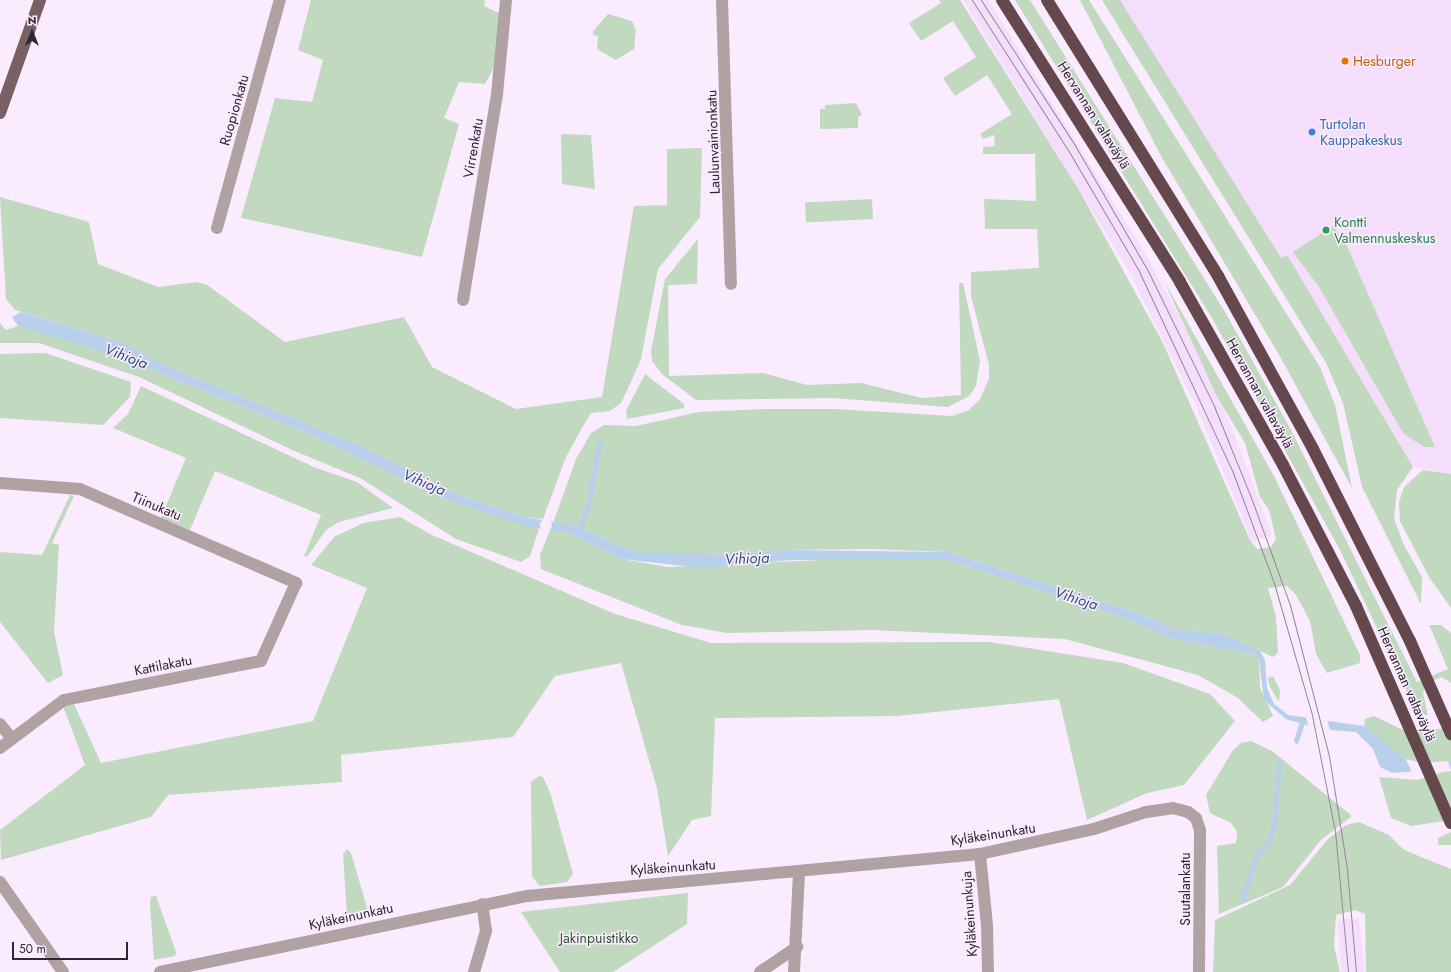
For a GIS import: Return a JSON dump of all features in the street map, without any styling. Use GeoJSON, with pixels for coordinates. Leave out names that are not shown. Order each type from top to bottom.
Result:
{"type":"FeatureCollection","features":[{"type":"Feature","properties":{"kind":"highway","name":"Hervannan valtaväylä"},"geometry":{"type":"LineString","coordinates":[[1002,0],[1180,282],[1283,465],[1378,654],[1451,823]]}},
{"type":"Feature","properties":{"kind":"highway","name":"Hervannan valtaväylä"},"geometry":{"type":"LineString","coordinates":[[1047,0],[1218,276],[1313,449],[1410,641],[1451,734]]}},
{"type":"Feature","properties":{"kind":"main road"},"geometry":{"type":"LineString","coordinates":[[0,114],[40,0]]}},
{"type":"Feature","properties":{"kind":"street","name":"Ruopionkatu"},"geometry":{"type":"LineString","coordinates":[[217,228],[280,0]]}},
{"type":"Feature","properties":{"kind":"street","name":"Virrenkatu"},"geometry":{"type":"LineString","coordinates":[[463,300],[497,94],[506,0]]}},
{"type":"Feature","properties":{"kind":"street","name":"Laulunvainionkatu"},"geometry":{"type":"LineString","coordinates":[[722,0],[731,284]]}},
{"type":"Feature","properties":{"kind":"street","name":"Tiinukatu"},"geometry":{"type":"LineString","coordinates":[[0,482],[80,489],[296,583]]}},
{"type":"Feature","properties":{"kind":"street","name":"Kattilakatu"},"geometry":{"type":"LineString","coordinates":[[0,748],[64,700],[261,661],[296,583]]}},
{"type":"Feature","properties":{"kind":"street"},"geometry":{"type":"LineString","coordinates":[[0,724],[12,739]]}},
{"type":"Feature","properties":{"kind":"street","name":"Kyläkeinunkatu"},"geometry":{"type":"LineString","coordinates":[[160,972],[482,904],[583,888],[799,872],[980,854],[1094,829],[1146,812],[1173,808],[1188,812]]}},
{"type":"Feature","properties":{"kind":"street","name":"Suutalankatu"},"geometry":{"type":"LineString","coordinates":[[1188,812],[1196,818],[1200,830],[1199,972]]}},
{"type":"Feature","properties":{"kind":"street","name":"Kyläkeinunkuja"},"geometry":{"type":"LineString","coordinates":[[980,854],[987,926],[988,972]]}},
{"type":"Feature","properties":{"kind":"street"},"geometry":{"type":"LineString","coordinates":[[794,972],[797,947],[799,872]]}},
{"type":"Feature","properties":{"kind":"street"},"geometry":{"type":"LineString","coordinates":[[0,882],[63,972]]}},
{"type":"Feature","properties":{"kind":"street"},"geometry":{"type":"LineString","coordinates":[[474,972],[486,931],[482,904]]}},
{"type":"Feature","properties":{"kind":"street"},"geometry":{"type":"LineString","coordinates":[[760,972],[797,947]]}},
{"type":"Feature","properties":{"kind":"shaded area"},"geometry":{"type":"Polygon","coordinates":[[[963,0],[988,0],[1145,253],[1178,314],[1234,433],[1272,535],[1252,541],[1195,404],[1127,268],[963,0]]]}},
{"type":"Feature","properties":{"kind":"shaded area"},"geometry":{"type":"Polygon","coordinates":[[[1120,0],[1451,0],[1451,474],[1413,467],[1402,453],[1287,255],[1281,259],[1120,0]]]}},
{"type":"Feature","properties":{"kind":"shaded area"},"geometry":{"type":"Polygon","coordinates":[[[1359,918],[1365,972],[1341,972],[1338,920],[1359,918]]]}},
{"type":"Feature","properties":{"kind":"green space"},"geometry":{"type":"Polygon","coordinates":[[[311,0],[485,0],[484,6],[501,14],[494,67],[485,84],[459,82],[444,118],[459,124],[422,257],[241,218],[275,98],[312,102],[323,60],[298,50],[311,0]]]}},
{"type":"Feature","properties":{"kind":"green space"},"geometry":{"type":"Polygon","coordinates":[[[939,0],[960,0],[1079,190],[1163,343],[1250,540],[1257,549],[1271,547],[1276,539],[1269,510],[1260,497],[1245,443],[1217,397],[1164,281],[1274,476],[1360,655],[1360,663],[1327,673],[1316,654],[1310,621],[1296,595],[1287,586],[1268,588],[1276,617],[1278,653],[1273,657],[1223,634],[1171,629],[1152,618],[948,552],[870,549],[784,550],[730,555],[649,554],[634,552],[573,525],[553,523],[576,459],[591,433],[604,425],[636,426],[699,412],[766,409],[835,409],[952,416],[969,410],[980,399],[989,379],[989,365],[971,296],[971,272],[1039,268],[1037,229],[985,229],[984,199],[1036,201],[1035,154],[983,154],[983,147],[995,146],[994,135],[983,139],[980,134],[1012,114],[987,75],[955,96],[943,78],[976,57],[953,21],[921,41],[909,23],[941,3],[939,0]]]}},
{"type":"Feature","properties":{"kind":"green space"},"geometry":{"type":"Polygon","coordinates":[[[1015,0],[1030,0],[1225,312],[1291,430],[1417,682],[1448,669],[1429,625],[1441,625],[1451,633],[1451,683],[1442,677],[1426,683],[1423,693],[1428,715],[1418,715],[1340,550],[1212,318],[1015,0]]]}},
{"type":"Feature","properties":{"kind":"green space"},"geometry":{"type":"Polygon","coordinates":[[[1080,0],[1089,0],[1320,367],[1335,405],[1352,488],[1278,353],[1161,156],[1080,0]]]}},
{"type":"Feature","properties":{"kind":"green space"},"geometry":{"type":"Polygon","coordinates":[[[1102,0],[1120,0],[1281,258],[1287,255],[1413,467],[1397,490],[1394,518],[1403,543],[1422,577],[1421,604],[1362,487],[1343,403],[1326,363],[1102,0]]]}},
{"type":"Feature","properties":{"kind":"green space"},"geometry":{"type":"Polygon","coordinates":[[[608,14],[632,21],[636,30],[634,49],[616,60],[597,49],[598,36],[593,35],[593,31],[608,14]]]}},
{"type":"Feature","properties":{"kind":"green space"},"geometry":{"type":"Polygon","coordinates":[[[856,103],[862,115],[858,117],[858,128],[820,129],[820,109],[825,109],[825,105],[856,103]]]}},
{"type":"Feature","properties":{"kind":"green space"},"geometry":{"type":"Polygon","coordinates":[[[561,134],[591,135],[595,189],[562,184],[561,134]]]}},
{"type":"Feature","properties":{"kind":"green space"},"geometry":{"type":"Polygon","coordinates":[[[702,148],[700,217],[658,269],[641,359],[621,403],[610,411],[591,413],[566,457],[543,519],[524,517],[458,495],[356,444],[160,363],[124,343],[15,310],[6,299],[0,197],[89,222],[98,264],[158,287],[196,282],[207,285],[285,342],[404,317],[432,367],[516,409],[602,397],[634,206],[667,205],[667,149],[702,148]]]}},
{"type":"Feature","properties":{"kind":"green space"},"geometry":{"type":"Polygon","coordinates":[[[872,199],[873,219],[806,222],[805,203],[872,199]]]}},
{"type":"Feature","properties":{"kind":"green space"},"geometry":{"type":"Polygon","coordinates":[[[1333,226],[1347,246],[1435,447],[1424,447],[1403,433],[1319,287],[1293,252],[1333,226]]]}},
{"type":"Feature","properties":{"kind":"green space"},"geometry":{"type":"Polygon","coordinates":[[[698,239],[697,284],[668,285],[669,376],[763,373],[807,385],[861,383],[922,398],[961,395],[959,283],[963,283],[980,361],[976,386],[969,396],[948,407],[833,398],[696,400],[662,374],[652,361],[651,351],[665,279],[698,239]]]}},
{"type":"Feature","properties":{"kind":"green space"},"geometry":{"type":"Polygon","coordinates":[[[0,323],[6,330],[18,326],[33,328],[114,354],[312,435],[442,498],[539,529],[530,556],[521,562],[456,539],[360,478],[292,450],[139,377],[39,343],[0,343],[0,323]]]}},
{"type":"Feature","properties":{"kind":"green space"},"geometry":{"type":"Polygon","coordinates":[[[45,353],[131,382],[130,397],[103,425],[0,418],[0,354],[45,353]]]}},
{"type":"Feature","properties":{"kind":"green space"},"geometry":{"type":"Polygon","coordinates":[[[645,374],[684,404],[684,408],[627,419],[626,411],[645,374]]]}},
{"type":"Feature","properties":{"kind":"green space"},"geometry":{"type":"Polygon","coordinates":[[[141,386],[316,468],[357,482],[393,508],[339,522],[326,530],[307,557],[304,556],[321,515],[215,471],[190,530],[161,518],[186,458],[113,428],[128,414],[141,386]]]}},
{"type":"Feature","properties":{"kind":"green space"},"geometry":{"type":"Polygon","coordinates":[[[1423,470],[1451,474],[1451,608],[1429,577],[1400,521],[1399,502],[1404,487],[1423,470]]]}},
{"type":"Feature","properties":{"kind":"green space"},"geometry":{"type":"Polygon","coordinates":[[[70,495],[74,496],[52,543],[59,545],[54,632],[63,675],[48,683],[0,622],[0,552],[42,555],[70,495]]]}},
{"type":"Feature","properties":{"kind":"green space"},"geometry":{"type":"Polygon","coordinates":[[[400,517],[432,535],[615,614],[711,643],[990,642],[1123,663],[1210,694],[1235,721],[1184,785],[1147,793],[1087,820],[1059,699],[897,716],[715,718],[711,816],[692,820],[668,856],[657,788],[621,663],[555,676],[513,737],[341,755],[342,782],[168,795],[151,817],[1,860],[0,830],[85,765],[63,706],[74,704],[101,763],[313,721],[367,588],[311,565],[334,537],[363,523],[400,517]]]}},
{"type":"Feature","properties":{"kind":"green space"},"geometry":{"type":"Polygon","coordinates":[[[554,529],[567,532],[621,559],[668,567],[888,557],[949,560],[1123,617],[1170,638],[1253,654],[1259,659],[1260,688],[1273,716],[1263,722],[1238,698],[1198,675],[1065,639],[872,630],[727,633],[682,625],[541,569],[540,555],[550,530],[554,529]]]}},
{"type":"Feature","properties":{"kind":"green space"},"geometry":{"type":"Polygon","coordinates":[[[1273,676],[1280,690],[1279,702],[1269,685],[1268,678],[1273,676]]]}},
{"type":"Feature","properties":{"kind":"green space"},"geometry":{"type":"Polygon","coordinates":[[[1374,716],[1401,729],[1451,729],[1451,762],[1408,762],[1402,759],[1364,726],[1365,719],[1374,716]]]}},
{"type":"Feature","properties":{"kind":"green space"},"geometry":{"type":"Polygon","coordinates":[[[1251,741],[1272,751],[1352,816],[1321,840],[1283,887],[1219,914],[1217,846],[1236,843],[1237,832],[1231,823],[1210,813],[1206,795],[1233,750],[1241,743],[1251,741]]]}},
{"type":"Feature","properties":{"kind":"green space"},"geometry":{"type":"Polygon","coordinates":[[[1451,769],[1451,820],[1411,826],[1391,818],[1379,777],[1418,780],[1451,769]]]}},
{"type":"Feature","properties":{"kind":"green space"},"geometry":{"type":"Polygon","coordinates":[[[539,776],[543,777],[550,792],[573,874],[567,882],[540,886],[532,877],[531,790],[531,782],[539,776]]]}},
{"type":"Feature","properties":{"kind":"green space"},"geometry":{"type":"Polygon","coordinates":[[[1359,822],[1389,835],[1404,850],[1451,869],[1451,972],[1366,972],[1365,914],[1355,910],[1336,915],[1334,946],[1340,972],[1213,972],[1215,920],[1290,885],[1328,839],[1346,825],[1359,822]]]}},
{"type":"Feature","properties":{"kind":"green space"},"geometry":{"type":"Polygon","coordinates":[[[1451,832],[1451,845],[1438,845],[1438,838],[1451,832]]]}},
{"type":"Feature","properties":{"kind":"green space"},"geometry":{"type":"Polygon","coordinates":[[[347,849],[351,853],[368,911],[367,915],[360,918],[347,916],[343,854],[347,849]]]}},
{"type":"Feature","properties":{"kind":"green space","name":"Jakinpuistikko"},"geometry":{"type":"Polygon","coordinates":[[[688,893],[687,924],[613,972],[560,972],[521,912],[688,893]]]}},
{"type":"Feature","properties":{"kind":"green space"},"geometry":{"type":"Polygon","coordinates":[[[156,896],[176,952],[175,956],[154,960],[150,905],[151,897],[156,896]]]}},
{"type":"Feature","properties":{"kind":"water","name":"Vihioja"},"geometry":{"type":"Polygon","coordinates":[[[21,312],[124,343],[160,363],[356,444],[458,495],[524,517],[573,525],[634,552],[730,555],[784,550],[948,552],[1152,618],[1171,629],[1223,634],[1260,651],[1265,660],[1267,688],[1274,704],[1288,715],[1364,726],[1408,762],[1451,762],[1451,769],[1392,773],[1380,767],[1373,749],[1356,732],[1319,729],[1286,719],[1264,700],[1259,659],[1253,654],[1170,638],[1123,617],[949,560],[792,560],[703,568],[621,559],[567,532],[529,527],[442,498],[312,435],[114,354],[18,326],[12,317],[21,312]]]}},
{"type":"Feature","properties":{"kind":"pier"},"geometry":{"type":"Polygon","coordinates":[[[544,519],[548,519],[552,525],[548,531],[544,531],[540,527],[540,523],[544,519]]]}},
{"type":"Feature","properties":{"kind":"pier"},"geometry":{"type":"Polygon","coordinates":[[[1306,717],[1327,718],[1330,732],[1309,729],[1306,717]]]}},
{"type":"Feature","properties":{"kind":"pier"},"geometry":{"type":"Polygon","coordinates":[[[1406,759],[1422,763],[1448,761],[1451,771],[1413,775],[1406,759]]]}},
{"type":"Feature","properties":{"kind":"waterway"},"geometry":{"type":"LineString","coordinates":[[578,533],[587,510],[600,442]]}},
{"type":"Feature","properties":{"kind":"waterway"},"geometry":{"type":"LineString","coordinates":[[1296,741],[1302,722]]}},
{"type":"Feature","properties":{"kind":"waterway"},"geometry":{"type":"LineString","coordinates":[[1242,900],[1257,854],[1268,844],[1274,826],[1279,762]]}},
{"type":"Feature","properties":{"kind":"tram line"},"geometry":{"type":"LineString","coordinates":[[972,0],[1071,155],[1139,271],[1232,470],[1274,583],[1312,715],[1335,831],[1348,972]]}},
{"type":"Feature","properties":{"kind":"tram line"},"geometry":{"type":"LineString","coordinates":[[981,0],[1073,142],[1147,269],[1214,406],[1252,500],[1290,605],[1329,756],[1347,869],[1356,972]]}},
{"type":"Feature","properties":{"kind":"place","name":"Hesburger"},"geometry":{"type":"Point","coordinates":[1345,61]}},
{"type":"Feature","properties":{"kind":"place","name":"Turtolan Kauppakeskus"},"geometry":{"type":"Point","coordinates":[1312,132]}},
{"type":"Feature","properties":{"kind":"place","name":"Kontti Valmennuskeskus"},"geometry":{"type":"Point","coordinates":[1326,230]}}]}
